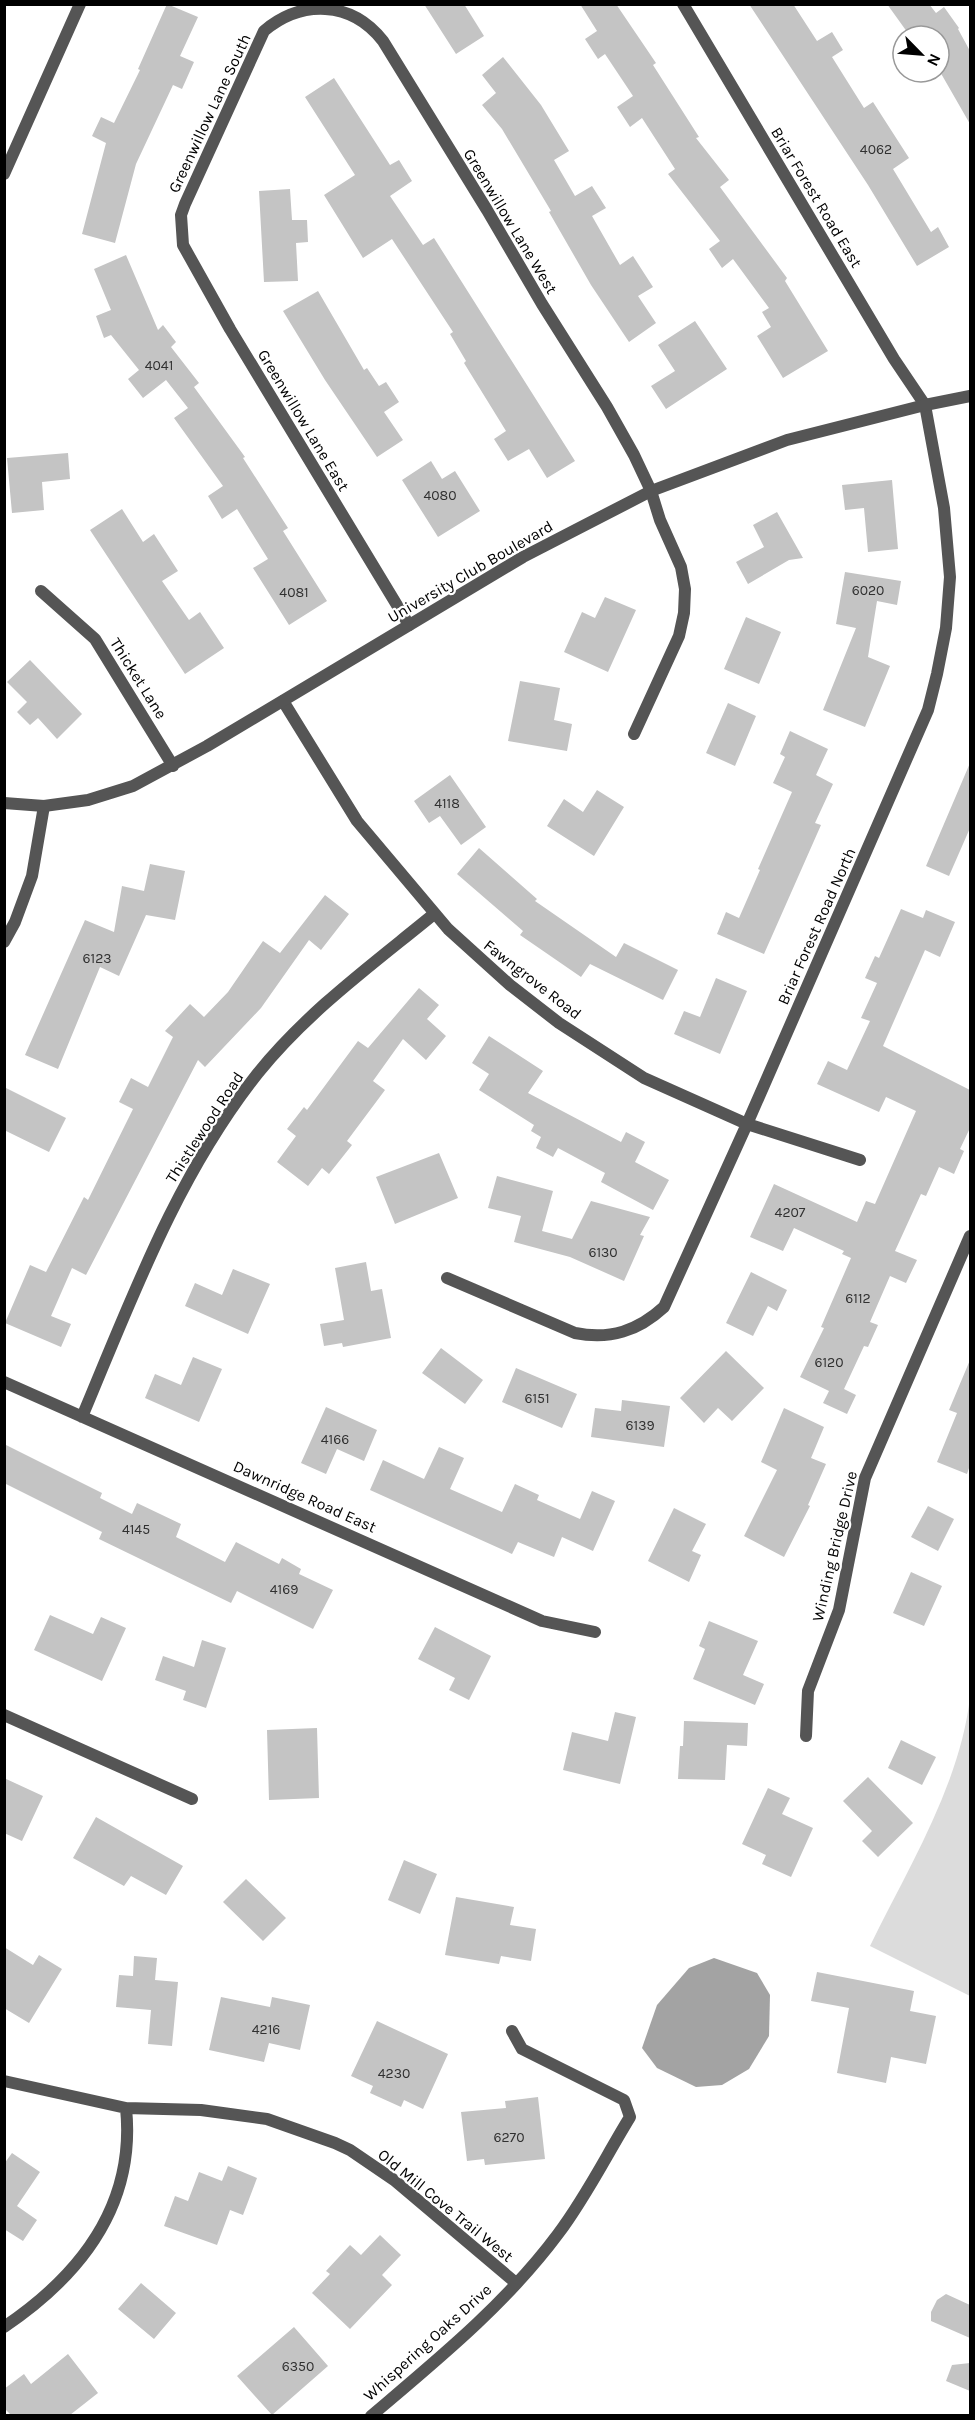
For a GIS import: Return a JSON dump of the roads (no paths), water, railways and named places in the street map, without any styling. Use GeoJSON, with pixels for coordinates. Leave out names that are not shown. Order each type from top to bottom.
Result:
{"type":"FeatureCollection","features":[{"type":"Feature","properties":{"kind":"street"},"geometry":{"type":"LineString","coordinates":[[4,174],[80,4]]}},
{"type":"Feature","properties":{"kind":"street","name":"Briar Forest Road East"},"geometry":{"type":"LineString","coordinates":[[683,4],[894,359],[925,405]]}},
{"type":"Feature","properties":{"kind":"street","name":"Greenwillow Lane West"},"geometry":{"type":"LineString","coordinates":[[312,6],[329,5],[345,10],[372,28],[383,42],[542,304],[607,406],[651,491],[660,520],[681,567],[685,589],[684,613],[679,636],[634,734]]}},
{"type":"Feature","properties":{"kind":"street","name":"Greenwillow Lane South"},"geometry":{"type":"LineString","coordinates":[[181,228],[185,204],[264,31],[273,21],[292,9],[312,6]]}},
{"type":"Feature","properties":{"kind":"street","name":"Greenwillow Lane East"},"geometry":{"type":"LineString","coordinates":[[181,228],[183,245],[230,329],[409,625]]}},
{"type":"Feature","properties":{"kind":"street","name":"University Club Boulevard"},"geometry":{"type":"LineString","coordinates":[[4,803],[44,806],[88,800],[134,786],[173,766],[523,557],[651,491],[787,440],[970,396]]}},
{"type":"Feature","properties":{"kind":"street","name":"Briar Forest Road North"},"geometry":{"type":"LineString","coordinates":[[447,1278],[533,1316],[588,1336],[622,1334],[651,1318],[664,1306],[747,1124],[928,710],[946,628],[950,577],[944,508],[925,405]]}},
{"type":"Feature","properties":{"kind":"street","name":"Thicket Lane"},"geometry":{"type":"LineString","coordinates":[[41,591],[95,639],[173,766]]}},
{"type":"Feature","properties":{"kind":"street","name":"Fawngrove Road"},"geometry":{"type":"LineString","coordinates":[[283,701],[357,821],[434,914],[470,950],[559,1023],[644,1078],[747,1124],[860,1160]]}},
{"type":"Feature","properties":{"kind":"street"},"geometry":{"type":"LineString","coordinates":[[4,942],[15,922],[32,876],[44,806]]}},
{"type":"Feature","properties":{"kind":"street","name":"Thistlewood Road"},"geometry":{"type":"LineString","coordinates":[[82,1417],[164,1223],[222,1124],[259,1073],[302,1025],[335,994],[434,914]]}},
{"type":"Feature","properties":{"kind":"street","name":"Winding Bridge Drive"},"geometry":{"type":"LineString","coordinates":[[806,1736],[808,1691],[839,1610],[865,1478],[970,1236]]}},
{"type":"Feature","properties":{"kind":"street","name":"Dawnridge Road East"},"geometry":{"type":"LineString","coordinates":[[4,1382],[542,1621],[595,1632]]}},
{"type":"Feature","properties":{"kind":"street"},"geometry":{"type":"LineString","coordinates":[[4,1715],[192,1799]]}},
{"type":"Feature","properties":{"kind":"street","name":"Whispering Oaks Drive"},"geometry":{"type":"LineString","coordinates":[[370,2415],[472,2327],[516,2283],[557,2236],[571,2216],[630,2117],[624,2100],[522,2049],[512,2031]]}},
{"type":"Feature","properties":{"kind":"street","name":"Old Mill Cove Trail West"},"geometry":{"type":"LineString","coordinates":[[4,2081],[126,2108],[201,2110],[267,2120],[335,2143],[350,2150],[394,2180],[516,2283]]}},
{"type":"Feature","properties":{"kind":"street"},"geometry":{"type":"LineString","coordinates":[[4,2327],[38,2304],[75,2267],[103,2226],[117,2191],[126,2156],[128,2130],[126,2108]]}}]}
